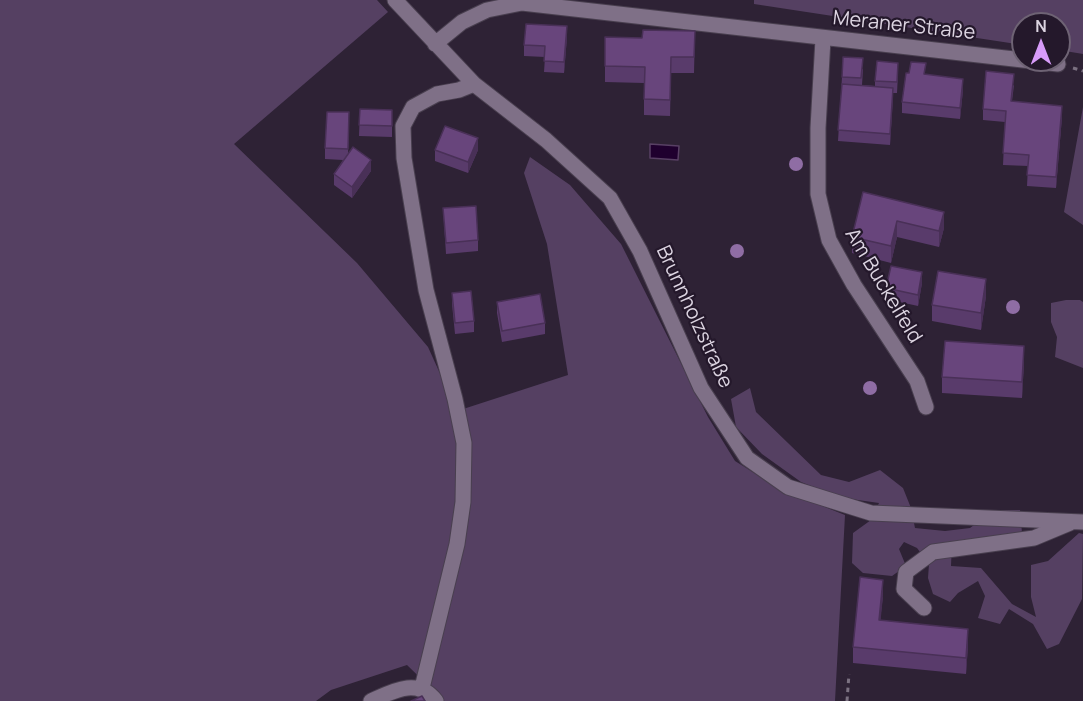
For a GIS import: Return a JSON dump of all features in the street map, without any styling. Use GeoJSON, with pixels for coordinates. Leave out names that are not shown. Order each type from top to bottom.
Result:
{"type":"FeatureCollection","features":[{"type":"Feature","properties":{"kind":"street","name":"Brunnholzstraße"},"geometry":{"type":"LineString","coordinates":[[395,0],[474,84],[546,140],[610,198],[640,251],[701,388],[747,458],[788,487],[871,513],[1079,521]]}},
{"type":"Feature","properties":{"kind":"street","name":"Meraner Straße"},"geometry":{"type":"LineString","coordinates":[[435,45],[462,22],[487,10],[522,3],[1011,59]]}},
{"type":"Feature","properties":{"kind":"street","name":"Am Buckelfeld"},"geometry":{"type":"LineString","coordinates":[[823,39],[818,128],[818,194],[829,240],[854,285],[917,381],[926,407]]}},
{"type":"Feature","properties":{"kind":"street"},"geometry":{"type":"LineString","coordinates":[[422,688],[457,544],[463,502],[464,443],[455,399],[426,290],[404,158],[403,126],[413,106],[437,94],[459,90],[474,84]]}},
{"type":"Feature","properties":{"kind":"street"},"geometry":{"type":"LineString","coordinates":[[924,608],[904,589],[906,572],[933,552],[1035,538],[1079,521]]}},
{"type":"Feature","properties":{"kind":"street"},"geometry":{"type":"LineString","coordinates":[[371,701],[410,687],[422,688],[436,701]]}},
{"type":"Feature","properties":{"kind":"path"},"geometry":{"type":"LineString","coordinates":[[847,701],[849,674]]}},
{"type":"Feature","properties":{"kind":"shaded area"},"geometry":{"type":"Polygon","coordinates":[[[0,0],[377,0],[388,12],[234,144],[357,263],[428,347],[457,411],[568,375],[547,244],[524,173],[530,157],[570,185],[621,244],[708,417],[735,461],[780,489],[845,515],[835,701],[444,701],[407,665],[331,690],[316,701],[0,701],[0,0]]]}},
{"type":"Feature","properties":{"kind":"shaded area"},"geometry":{"type":"Polygon","coordinates":[[[754,0],[1083,0],[1083,54],[1071,52],[1071,12],[1011,12],[1011,43],[754,4],[754,0]]]}},
{"type":"Feature","properties":{"kind":"shaded area"},"geometry":{"type":"Polygon","coordinates":[[[1083,107],[1083,225],[1064,212],[1083,107]]]}},
{"type":"Feature","properties":{"kind":"shaded area"},"geometry":{"type":"Polygon","coordinates":[[[650,144],[679,146],[678,160],[650,158],[650,144]]]}},
{"type":"Feature","properties":{"kind":"shaded area"},"geometry":{"type":"Polygon","coordinates":[[[1066,300],[1083,302],[1083,368],[1055,357],[1057,337],[1051,322],[1051,303],[1066,300]]]}},
{"type":"Feature","properties":{"kind":"shaded area"},"geometry":{"type":"Polygon","coordinates":[[[750,388],[756,412],[821,475],[849,482],[880,470],[903,488],[911,508],[915,528],[945,531],[970,528],[994,510],[1020,510],[1022,533],[952,542],[951,566],[981,568],[1012,604],[1036,617],[1031,597],[1031,565],[1048,561],[1079,533],[1083,534],[1082,599],[1059,644],[1047,649],[1033,624],[1009,609],[1000,624],[978,618],[985,596],[978,581],[958,593],[950,602],[933,594],[928,578],[929,564],[917,548],[904,542],[899,549],[906,566],[892,576],[863,573],[852,563],[853,533],[871,520],[879,503],[837,497],[801,482],[762,454],[736,427],[731,399],[750,388]]]}},
{"type":"Feature","properties":{"kind":"building"},"geometry":{"type":"Polygon","coordinates":[[[526,24],[567,26],[564,62],[544,61],[545,46],[524,45],[526,24]]]}},
{"type":"Feature","properties":{"kind":"building"},"geometry":{"type":"Polygon","coordinates":[[[643,30],[695,31],[694,57],[671,57],[670,100],[644,99],[645,67],[605,66],[605,37],[642,38],[643,30]]]}},
{"type":"Feature","properties":{"kind":"building"},"geometry":{"type":"Polygon","coordinates":[[[843,57],[863,58],[861,78],[842,77],[843,57]]]}},
{"type":"Feature","properties":{"kind":"building"},"geometry":{"type":"Polygon","coordinates":[[[877,61],[898,63],[897,82],[875,81],[877,61]]]}},
{"type":"Feature","properties":{"kind":"building"},"geometry":{"type":"Polygon","coordinates":[[[911,62],[926,63],[924,74],[963,79],[960,108],[902,102],[906,73],[909,73],[911,62]]]}},
{"type":"Feature","properties":{"kind":"building"},"geometry":{"type":"Polygon","coordinates":[[[986,71],[1014,74],[1011,101],[1062,106],[1056,177],[1027,175],[1029,155],[1003,153],[1006,111],[983,109],[986,71]]]}},
{"type":"Feature","properties":{"kind":"building"},"geometry":{"type":"Polygon","coordinates":[[[842,84],[893,88],[890,134],[838,130],[842,84]]]}},
{"type":"Feature","properties":{"kind":"building"},"geometry":{"type":"Polygon","coordinates":[[[360,109],[392,110],[392,126],[359,125],[360,109]]]}},
{"type":"Feature","properties":{"kind":"building"},"geometry":{"type":"Polygon","coordinates":[[[327,112],[349,112],[348,149],[325,148],[327,112]]]}},
{"type":"Feature","properties":{"kind":"building"},"geometry":{"type":"Polygon","coordinates":[[[445,126],[478,138],[468,162],[435,150],[445,126]]]}},
{"type":"Feature","properties":{"kind":"building"},"geometry":{"type":"Polygon","coordinates":[[[353,147],[371,160],[352,187],[334,174],[353,147]]]}},
{"type":"Feature","properties":{"kind":"building"},"geometry":{"type":"Polygon","coordinates":[[[863,192],[944,212],[939,231],[897,221],[891,246],[852,237],[863,192]]]}},
{"type":"Feature","properties":{"kind":"building"},"geometry":{"type":"Polygon","coordinates":[[[476,206],[478,240],[446,243],[443,208],[476,206]]]}},
{"type":"Feature","properties":{"kind":"building"},"geometry":{"type":"Polygon","coordinates":[[[891,266],[922,272],[918,295],[886,288],[891,266]]]}},
{"type":"Feature","properties":{"kind":"building"},"geometry":{"type":"Polygon","coordinates":[[[938,271],[986,279],[981,313],[932,305],[938,271]]]}},
{"type":"Feature","properties":{"kind":"building"},"geometry":{"type":"Polygon","coordinates":[[[471,291],[474,321],[455,323],[452,293],[471,291]]]}},
{"type":"Feature","properties":{"kind":"building"},"geometry":{"type":"Polygon","coordinates":[[[540,294],[545,323],[502,331],[497,302],[540,294]]]}},
{"type":"Feature","properties":{"kind":"building"},"geometry":{"type":"Polygon","coordinates":[[[945,341],[1024,346],[1022,382],[942,377],[945,341]]]}},
{"type":"Feature","properties":{"kind":"building"},"geometry":{"type":"Polygon","coordinates":[[[860,577],[883,580],[879,620],[968,629],[966,658],[853,647],[860,577]]]}},
{"type":"Feature","properties":{"kind":"building"},"geometry":{"type":"Polygon","coordinates":[[[422,696],[425,701],[411,701],[422,696]]]}}]}
